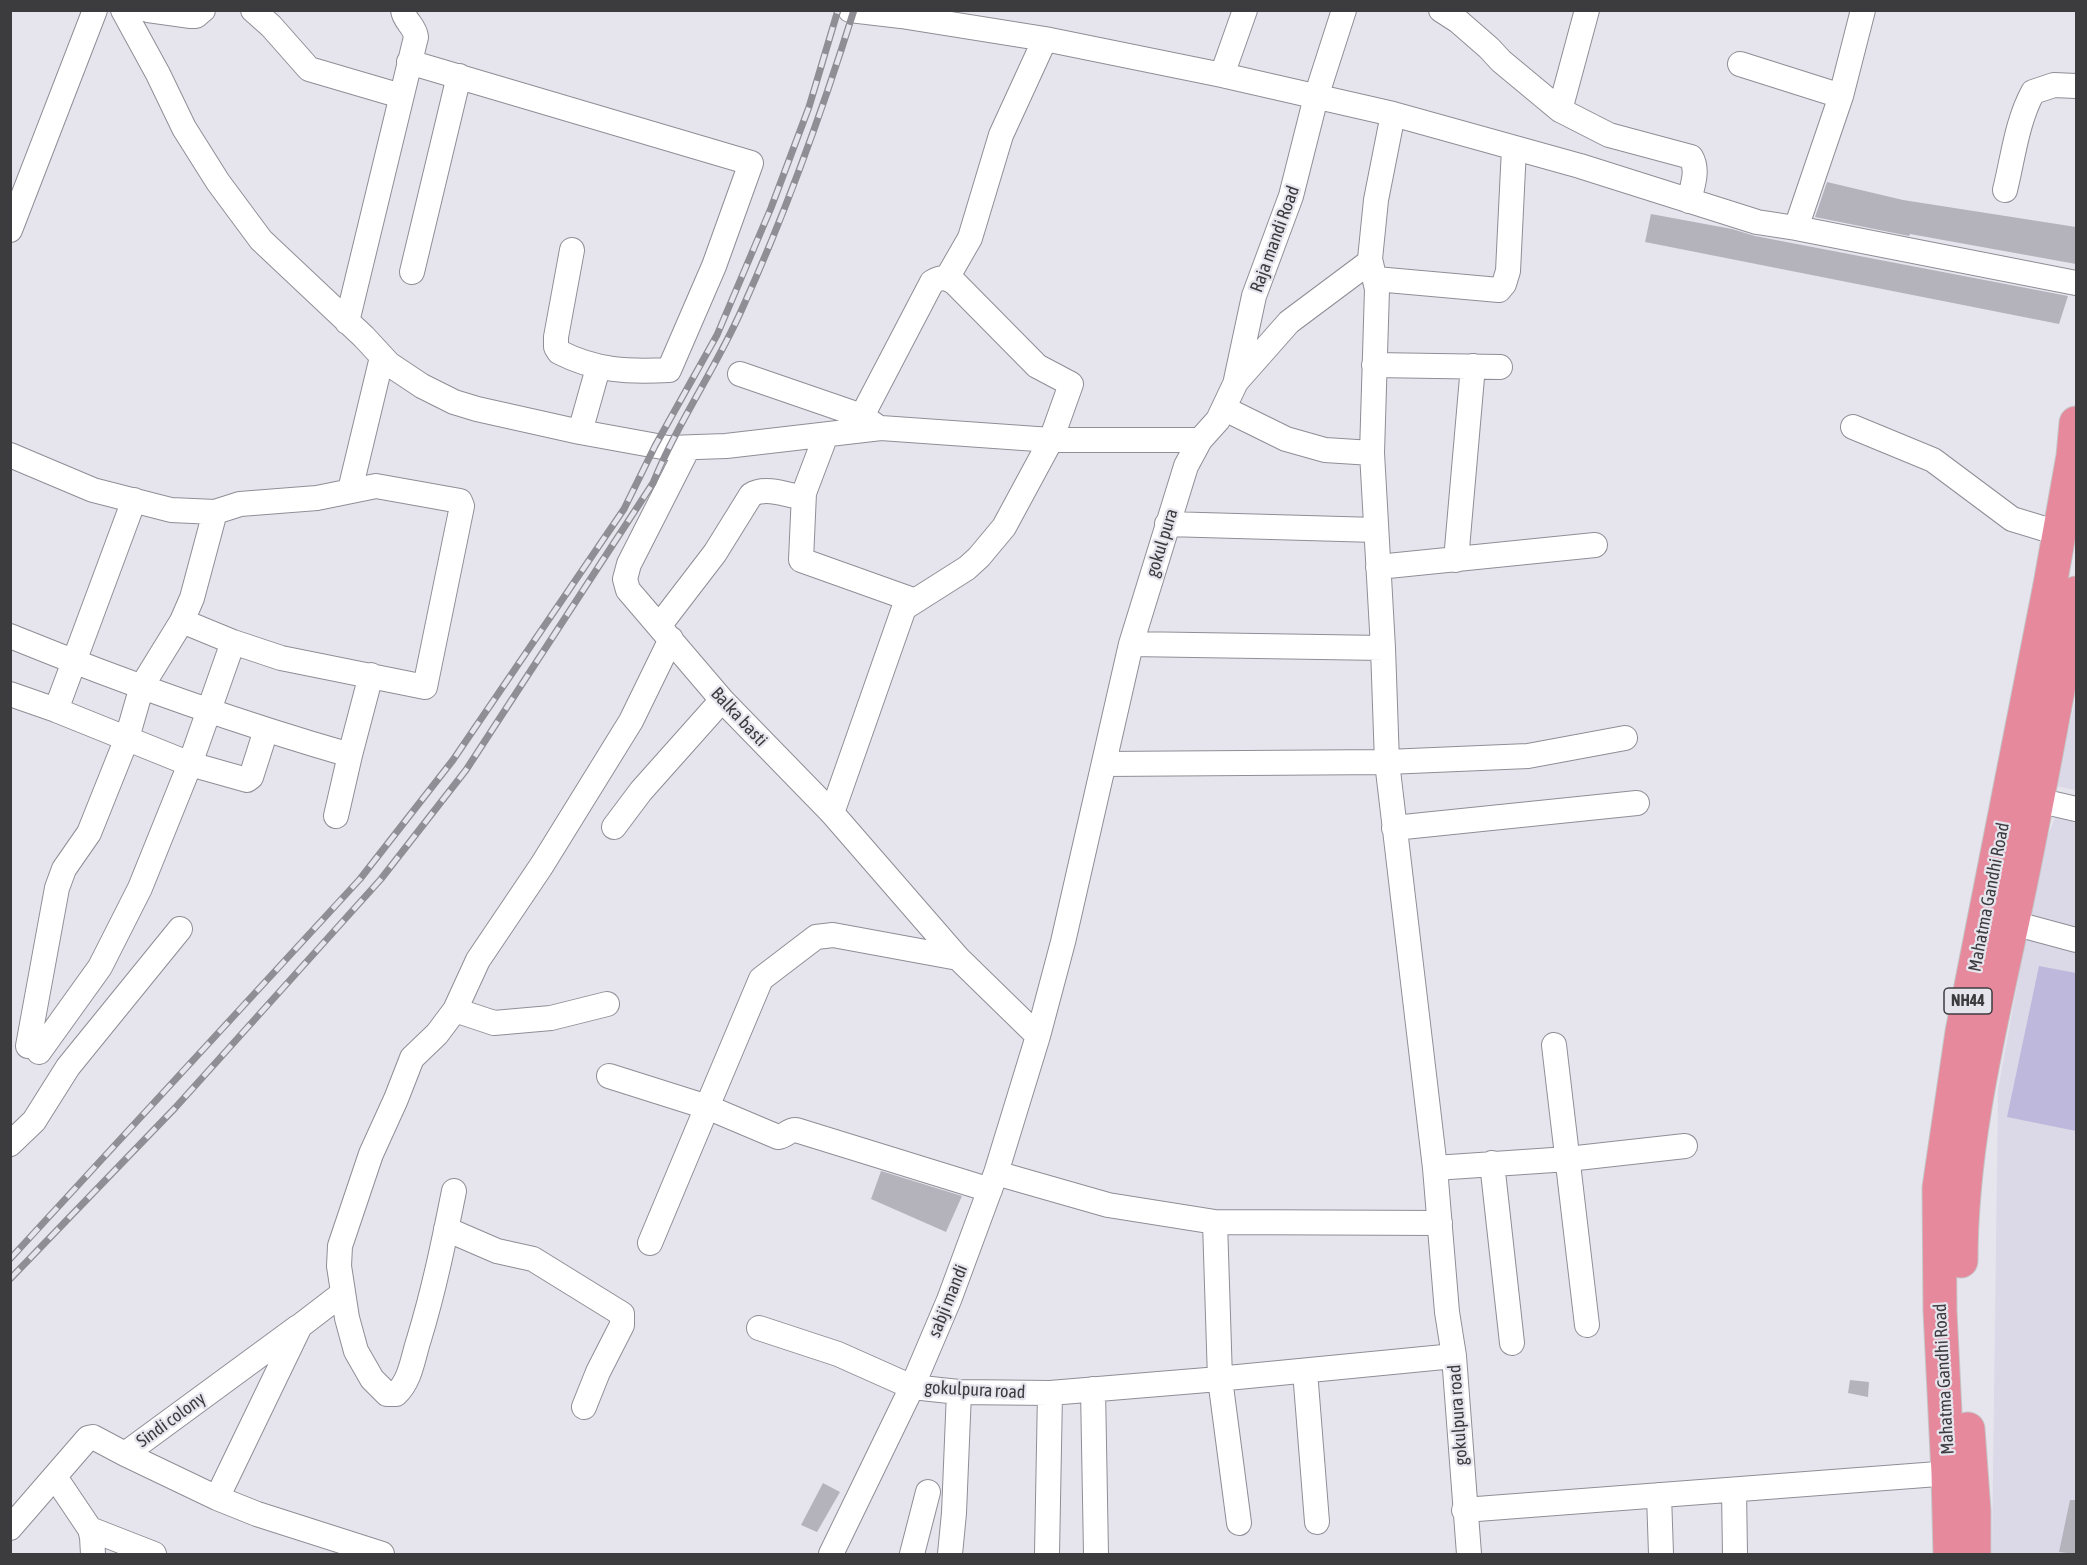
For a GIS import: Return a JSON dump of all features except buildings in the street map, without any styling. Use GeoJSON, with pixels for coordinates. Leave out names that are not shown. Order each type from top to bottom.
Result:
{"type":"FeatureCollection","features":[{"type":"Feature","properties":{"kind":"highway","name":"Mahatma Gandhi Road"},"geometry":{"type":"LineString","coordinates":[[1974,1554],[1960,1472],[1940,1311],[1939,1188],[1962,1032],[2047,597],[2073,456],[2076,423]]}},
{"type":"Feature","properties":{"kind":"highway","name":"Mahatma Gandhi Road"},"geometry":{"type":"LineString","coordinates":[[1950,1554],[1960,1472],[1961,1236],[1976,1103],[2076,592]]}},
{"type":"Feature","properties":{"kind":"street"},"geometry":{"type":"LineString","coordinates":[[10,230],[95,10]]}},
{"type":"Feature","properties":{"kind":"street"},"geometry":{"type":"LineString","coordinates":[[123,10],[184,128],[218,182],[261,240],[398,371],[454,402],[477,410],[580,432],[655,446],[685,446],[688,448],[826,435],[871,422]]}},
{"type":"Feature","properties":{"kind":"street"},"geometry":{"type":"LineString","coordinates":[[148,10],[191,16],[196,16],[203,10]]}},
{"type":"Feature","properties":{"kind":"street"},"geometry":{"type":"LineString","coordinates":[[253,10],[271,26],[309,69],[401,96]]}},
{"type":"Feature","properties":{"kind":"street"},"geometry":{"type":"LineString","coordinates":[[347,322],[416,34],[404,17],[403,10]]}},
{"type":"Feature","properties":{"kind":"street"},"geometry":{"type":"LineString","coordinates":[[850,10],[1045,39],[1222,75],[1393,114],[1514,148],[1757,222],[2076,283]]}},
{"type":"Feature","properties":{"kind":"street"},"geometry":{"type":"LineString","coordinates":[[1222,75],[1245,10]]}},
{"type":"Feature","properties":{"kind":"street","name":"Raja mandi Road"},"geometry":{"type":"LineString","coordinates":[[1236,382],[1254,296],[1291,196],[1316,96],[1344,10]]}},
{"type":"Feature","properties":{"kind":"street"},"geometry":{"type":"LineString","coordinates":[[1441,10],[1458,21],[1489,48],[1501,62],[1560,110],[1609,135],[1691,157],[1695,164],[1695,171],[1689,201]]}},
{"type":"Feature","properties":{"kind":"street"},"geometry":{"type":"LineString","coordinates":[[1560,110],[1587,10]]}},
{"type":"Feature","properties":{"kind":"street"},"geometry":{"type":"LineString","coordinates":[[1796,228],[1841,96],[1863,10]]}},
{"type":"Feature","properties":{"kind":"street"},"geometry":{"type":"LineString","coordinates":[[947,278],[970,238],[1001,135],[1045,39]]}},
{"type":"Feature","properties":{"kind":"street"},"geometry":{"type":"LineString","coordinates":[[410,62],[751,163],[714,266],[669,370],[632,372],[598,368],[559,352],[556,347],[572,250]]}},
{"type":"Feature","properties":{"kind":"street"},"geometry":{"type":"LineString","coordinates":[[1740,64],[1841,96]]}},
{"type":"Feature","properties":{"kind":"street"},"geometry":{"type":"LineString","coordinates":[[412,272],[459,76]]}},
{"type":"Feature","properties":{"kind":"street"},"geometry":{"type":"LineString","coordinates":[[2005,190],[2019,130],[2033,92],[2054,85],[2076,86]]}},
{"type":"Feature","properties":{"kind":"street"},"geometry":{"type":"LineString","coordinates":[[1393,114],[1376,200],[1373,269],[1377,304],[1372,453],[1387,762],[1435,1168],[1454,1356]]}},
{"type":"Feature","properties":{"kind":"street"},"geometry":{"type":"LineString","coordinates":[[1373,269],[1499,290],[1504,284],[1508,271],[1514,148]]}},
{"type":"Feature","properties":{"kind":"street","name":"gokul pura"},"geometry":{"type":"LineString","coordinates":[[1038,1036],[1063,942],[1131,644],[1186,466],[1200,440],[1225,409],[1236,382],[1289,322],[1363,267],[1373,269]]}},
{"type":"Feature","properties":{"kind":"street"},"geometry":{"type":"LineString","coordinates":[[832,813],[901,612],[913,600],[967,568],[1004,527],[1051,440],[1071,384],[1037,366],[947,278],[939,278],[932,282],[871,422]]}},
{"type":"Feature","properties":{"kind":"street"},"geometry":{"type":"LineString","coordinates":[[350,490],[382,357]]}},
{"type":"Feature","properties":{"kind":"street"},"geometry":{"type":"LineString","coordinates":[[1374,365],[1500,367]]}},
{"type":"Feature","properties":{"kind":"street"},"geometry":{"type":"LineString","coordinates":[[1456,560],[1473,366]]}},
{"type":"Feature","properties":{"kind":"street"},"geometry":{"type":"LineString","coordinates":[[580,432],[598,368]]}},
{"type":"Feature","properties":{"kind":"street"},"geometry":{"type":"LineString","coordinates":[[740,374],[871,422],[1051,440],[1200,440]]}},
{"type":"Feature","properties":{"kind":"street"},"geometry":{"type":"LineString","coordinates":[[1225,409],[1286,439],[1325,450],[1372,453]]}},
{"type":"Feature","properties":{"kind":"street"},"geometry":{"type":"LineString","coordinates":[[1853,427],[1933,460],[2012,519],[2058,533]]}},
{"type":"Feature","properties":{"kind":"street"},"geometry":{"type":"LineString","coordinates":[[826,435],[803,498],[801,560],[913,600]]}},
{"type":"Feature","properties":{"kind":"street","name":"Balka basti"},"geometry":{"type":"LineString","coordinates":[[688,448],[627,572],[628,590],[722,700],[832,813],[958,958],[1038,1036]]}},
{"type":"Feature","properties":{"kind":"street"},"geometry":{"type":"LineString","coordinates":[[10,455],[93,490],[171,510],[214,512],[240,504],[317,498],[376,486],[460,501],[462,506],[424,687],[281,657],[233,642],[182,621]]}},
{"type":"Feature","properties":{"kind":"street"},"geometry":{"type":"LineString","coordinates":[[454,1191],[429,1309],[416,1352],[405,1383],[396,1394],[387,1394],[380,1389],[361,1363],[343,1293],[339,1266],[340,1246],[371,1154],[412,1058],[436,1034],[455,1010],[478,960],[542,865],[631,721],[665,633],[751,495],[756,491],[764,491],[803,498]]}},
{"type":"Feature","properties":{"kind":"street"},"geometry":{"type":"LineString","coordinates":[[56,710],[134,500]]}},
{"type":"Feature","properties":{"kind":"street"},"geometry":{"type":"LineString","coordinates":[[26,1045],[57,888],[64,869],[88,833],[127,738],[142,686],[182,621],[192,598],[214,512]]}},
{"type":"Feature","properties":{"kind":"street"},"geometry":{"type":"LineString","coordinates":[[1167,524],[1376,530]]}},
{"type":"Feature","properties":{"kind":"street"},"geometry":{"type":"LineString","coordinates":[[1378,567],[1595,545]]}},
{"type":"Feature","properties":{"kind":"street"},"geometry":{"type":"LineString","coordinates":[[10,636],[74,662],[266,730],[350,755]]}},
{"type":"Feature","properties":{"kind":"street"},"geometry":{"type":"LineString","coordinates":[[26,1045],[105,957],[140,888],[190,764],[233,642]]}},
{"type":"Feature","properties":{"kind":"street"},"geometry":{"type":"LineString","coordinates":[[1131,644],[1383,648]]}},
{"type":"Feature","properties":{"kind":"street"},"geometry":{"type":"LineString","coordinates":[[336,816],[371,675]]}},
{"type":"Feature","properties":{"kind":"street"},"geometry":{"type":"LineString","coordinates":[[10,694],[190,764],[248,780],[266,730]]}},
{"type":"Feature","properties":{"kind":"street"},"geometry":{"type":"LineString","coordinates":[[614,827],[641,791],[722,700]]}},
{"type":"Feature","properties":{"kind":"street"},"geometry":{"type":"LineString","coordinates":[[1104,764],[1387,762],[1528,756],[1625,738]]}},
{"type":"Feature","properties":{"kind":"street"},"geometry":{"type":"LineString","coordinates":[[2037,800],[2076,809]]}},
{"type":"Feature","properties":{"kind":"street"},"geometry":{"type":"LineString","coordinates":[[1394,828],[1637,803]]}},
{"type":"Feature","properties":{"kind":"street"},"geometry":{"type":"LineString","coordinates":[[2013,923],[2076,939]]}},
{"type":"Feature","properties":{"kind":"street"},"geometry":{"type":"LineString","coordinates":[[10,1144],[34,1121],[63,1076],[180,929]]}},
{"type":"Feature","properties":{"kind":"street"},"geometry":{"type":"LineString","coordinates":[[650,1243],[761,979],[816,937],[833,935],[958,958]]}},
{"type":"Feature","properties":{"kind":"street"},"geometry":{"type":"LineString","coordinates":[[455,1010],[494,1023],[551,1018],[606,1004]]}},
{"type":"Feature","properties":{"kind":"street","name":"sabji mandi"},"geometry":{"type":"LineString","coordinates":[[831,1554],[912,1387],[949,1300],[993,1181],[1038,1036]]}},
{"type":"Feature","properties":{"kind":"street"},"geometry":{"type":"LineString","coordinates":[[26,1045],[63,1076]]}},
{"type":"Feature","properties":{"kind":"street"},"geometry":{"type":"LineString","coordinates":[[1554,1045],[1587,1325]]}},
{"type":"Feature","properties":{"kind":"street"},"geometry":{"type":"LineString","coordinates":[[609,1076],[707,1107],[778,1137],[788,1131],[796,1130],[993,1181],[1108,1205],[1215,1222],[1440,1223]]}},
{"type":"Feature","properties":{"kind":"street"},"geometry":{"type":"LineString","coordinates":[[1435,1168],[1568,1159],[1685,1146]]}},
{"type":"Feature","properties":{"kind":"street"},"geometry":{"type":"LineString","coordinates":[[1492,1163],[1512,1343]]}},
{"type":"Feature","properties":{"kind":"street"},"geometry":{"type":"LineString","coordinates":[[1215,1222],[1220,1379],[1239,1522]]}},
{"type":"Feature","properties":{"kind":"street"},"geometry":{"type":"LineString","coordinates":[[446,1229],[497,1251],[533,1259],[622,1314],[622,1325],[598,1372],[584,1407]]}},
{"type":"Feature","properties":{"kind":"street","name":"Sindi colony"},"geometry":{"type":"LineString","coordinates":[[125,1454],[343,1293]]}},
{"type":"Feature","properties":{"kind":"street","name":"Sindi colony"},"geometry":{"type":"LineString","coordinates":[[217,1498],[311,1316]]}},
{"type":"Feature","properties":{"kind":"street","name":"gokulpura road"},"geometry":{"type":"LineString","coordinates":[[759,1328],[838,1354],[912,1387],[959,1392],[1050,1393],[1454,1356],[1469,1554]]}},
{"type":"Feature","properties":{"kind":"street"},"geometry":{"type":"LineString","coordinates":[[1305,1371],[1317,1522]]}},
{"type":"Feature","properties":{"kind":"street"},"geometry":{"type":"LineString","coordinates":[[1093,1389],[1096,1554]]}},
{"type":"Feature","properties":{"kind":"street"},"geometry":{"type":"LineString","coordinates":[[950,1554],[959,1392]]}},
{"type":"Feature","properties":{"kind":"street"},"geometry":{"type":"LineString","coordinates":[[1047,1554],[1050,1393]]}},
{"type":"Feature","properties":{"kind":"street","name":"Sindi colony"},"geometry":{"type":"LineString","coordinates":[[10,1528],[88,1438],[93,1437],[217,1498],[257,1514],[382,1554]]}},
{"type":"Feature","properties":{"kind":"street"},"geometry":{"type":"LineString","coordinates":[[1464,1510],[1960,1472]]}},
{"type":"Feature","properties":{"kind":"street"},"geometry":{"type":"LineString","coordinates":[[55,1476],[90,1529],[93,1554]]}},
{"type":"Feature","properties":{"kind":"street"},"geometry":{"type":"LineString","coordinates":[[1734,1490],[1735,1554]]}},
{"type":"Feature","properties":{"kind":"street"},"geometry":{"type":"LineString","coordinates":[[912,1554],[928,1492]]}},
{"type":"Feature","properties":{"kind":"street"},"geometry":{"type":"LineString","coordinates":[[1659,1496],[1661,1554]]}},
{"type":"Feature","properties":{"kind":"street"},"geometry":{"type":"LineString","coordinates":[[90,1529],[154,1554]]}},
{"type":"Feature","properties":{"kind":"shaded area"},"geometry":{"type":"Polygon","coordinates":[[[2076,698],[2076,790],[2055,786],[2076,698]]]}},
{"type":"Feature","properties":{"kind":"shaded area"},"geometry":{"type":"Polygon","coordinates":[[[2055,818],[2076,822],[2076,1554],[1992,1554],[1998,1090],[2041,853],[2055,818]]]}},
{"type":"Feature","properties":{"kind":"shaded area"},"geometry":{"type":"Polygon","coordinates":[[[2039,966],[2076,973],[2076,1131],[2007,1117],[2039,966]]]}},
{"type":"Feature","properties":{"kind":"railway"},"geometry":{"type":"LineString","coordinates":[[10,1259],[360,879],[453,760],[624,509],[655,446],[717,335],[771,208],[809,107],[838,10]]}},
{"type":"Feature","properties":{"kind":"railway"},"geometry":{"type":"LineString","coordinates":[[10,1279],[175,1108],[381,879],[466,770],[653,483],[674,438],[732,331],[788,199],[854,10]]}}]}
